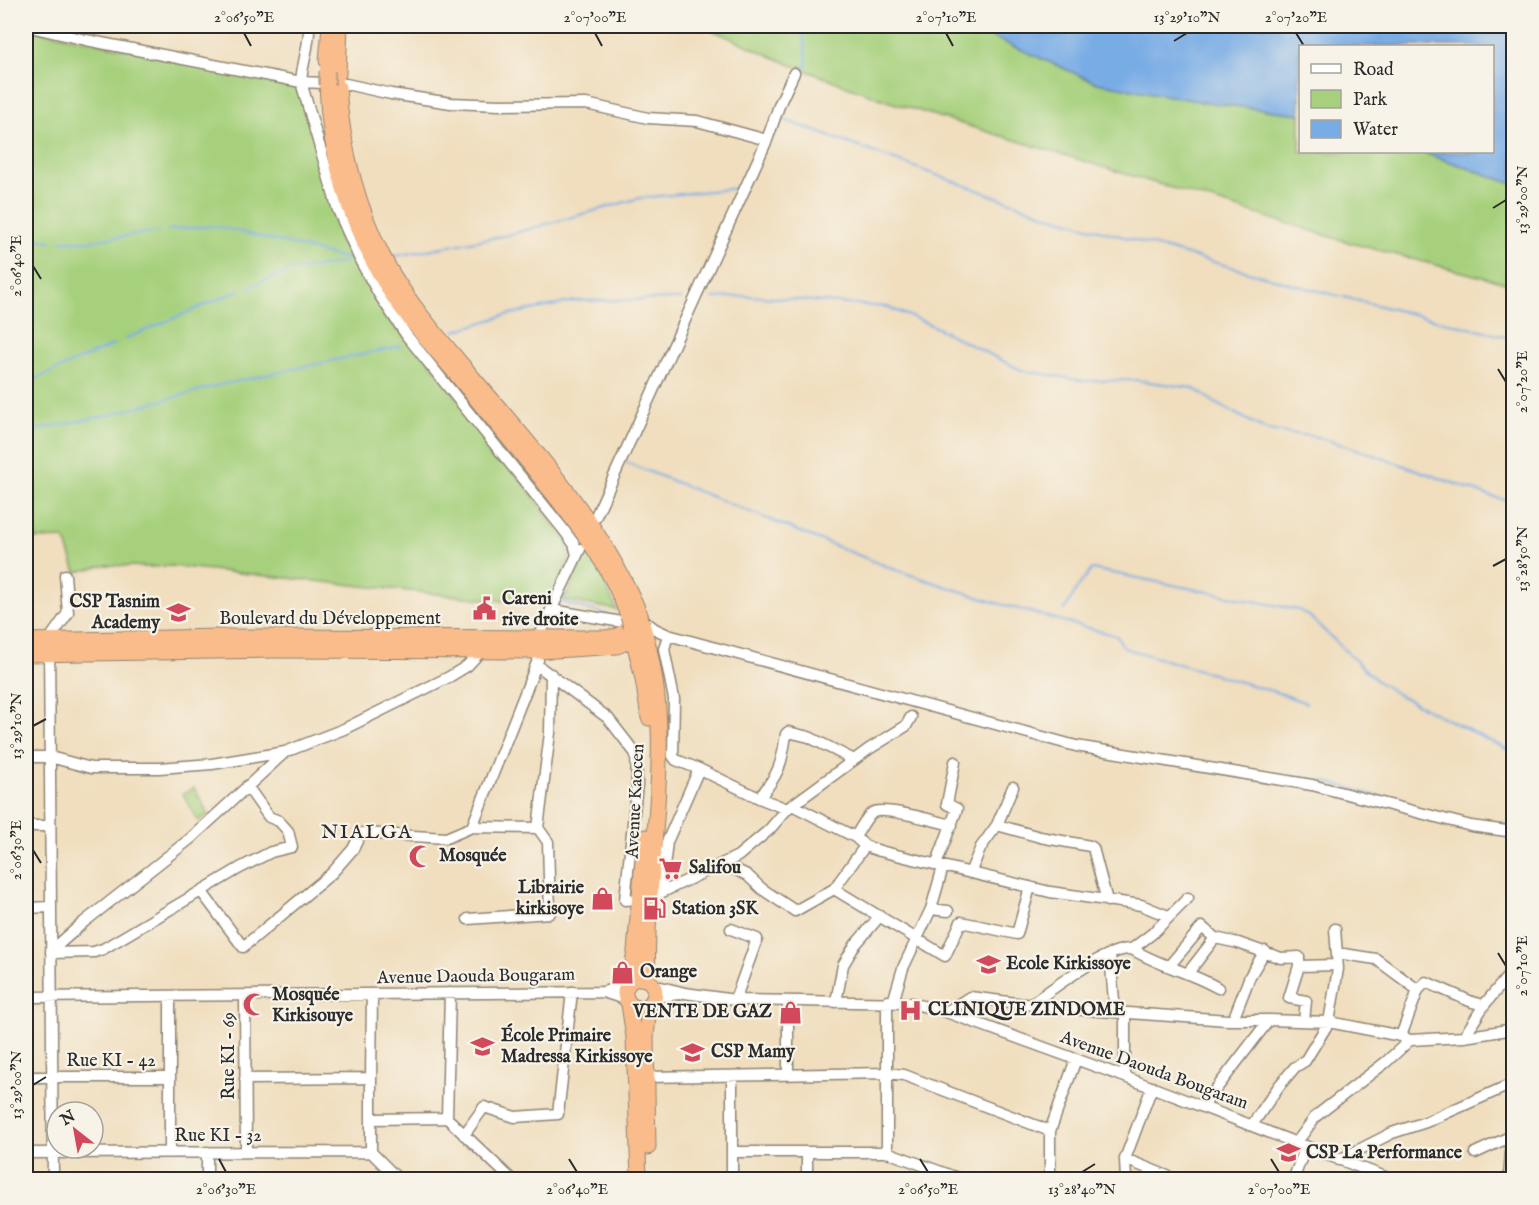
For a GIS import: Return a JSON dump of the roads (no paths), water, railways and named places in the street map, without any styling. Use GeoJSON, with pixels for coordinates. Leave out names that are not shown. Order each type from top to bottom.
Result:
{"type":"FeatureCollection","features":[{"type":"Feature","properties":{"kind":"highway"},"geometry":{"type":"LineString","coordinates":[[330,26],[333,79]]}},
{"type":"Feature","properties":{"kind":"highway"},"geometry":{"type":"LineString","coordinates":[[340,26],[329,118],[334,152],[346,196],[378,258],[390,292],[426,330],[585,533],[605,565],[635,625]]}},
{"type":"Feature","properties":{"kind":"highway","name":"Boulevard du Développement"},"geometry":{"type":"LineString","coordinates":[[438,645],[482,650],[539,651],[617,646],[635,625]]}},
{"type":"Feature","properties":{"kind":"highway","name":"Boulevard du Développement"},"geometry":{"type":"LineString","coordinates":[[26,641],[49,647],[273,650],[438,645],[539,651],[615,637],[635,625]]}},
{"type":"Feature","properties":{"kind":"highway","name":"Avenue Kaocen"},"geometry":{"type":"LineString","coordinates":[[635,625],[648,714],[650,754],[650,897],[635,951],[628,992],[633,1020],[639,1179]]}},
{"type":"Feature","properties":{"kind":"highway","name":"Avenue Kaocen"},"geometry":{"type":"LineString","coordinates":[[635,625],[655,675],[660,770],[647,952],[651,992],[646,1036],[649,1179]]}},
{"type":"Feature","properties":{"kind":"highway"},"geometry":{"type":"LineString","coordinates":[[617,646],[629,651],[639,663]]}},
{"type":"Feature","properties":{"kind":"highway","name":"Boulevard du Développement"},"geometry":{"type":"LineString","coordinates":[[26,654],[49,647]]}},
{"type":"Feature","properties":{"kind":"highway"},"geometry":{"type":"LineString","coordinates":[[639,978],[651,992],[638,1008],[628,992],[639,978]]}},
{"type":"Feature","properties":{"kind":"street"},"geometry":{"type":"LineString","coordinates":[[26,26],[301,82],[346,84],[391,94],[452,103],[586,104],[648,118],[697,121],[767,140]]}},
{"type":"Feature","properties":{"kind":"street"},"geometry":{"type":"LineString","coordinates":[[309,26],[309,39],[302,63],[301,82],[338,210],[361,262],[380,296],[407,336],[563,529],[574,544],[577,555]]}},
{"type":"Feature","properties":{"kind":"street"},"geometry":{"type":"LineString","coordinates":[[595,518],[767,140],[794,73]]}},
{"type":"Feature","properties":{"kind":"street"},"geometry":{"type":"LineString","coordinates":[[472,827],[539,651],[544,625],[583,544]]}},
{"type":"Feature","properties":{"kind":"street"},"geometry":{"type":"LineString","coordinates":[[52,1100],[49,647],[68,613],[65,575]]}},
{"type":"Feature","properties":{"kind":"street"},"geometry":{"type":"LineString","coordinates":[[552,610],[616,621],[647,623],[668,635],[1076,746],[1312,785],[1471,826],[1514,832]]}},
{"type":"Feature","properties":{"kind":"street"},"geometry":{"type":"LineString","coordinates":[[668,635],[664,649],[674,699],[674,756],[676,759],[759,798],[790,807],[855,837],[865,846],[1030,887],[1141,905],[1168,916]]}},
{"type":"Feature","properties":{"kind":"street"},"geometry":{"type":"LineString","coordinates":[[26,757],[50,757],[91,768],[159,768],[212,764],[285,753],[344,729],[434,685],[467,666],[482,650]]}},
{"type":"Feature","properties":{"kind":"street"},"geometry":{"type":"LineString","coordinates":[[539,651],[551,674],[571,692],[608,718],[636,754],[637,784],[625,900],[650,897],[738,856],[769,830],[790,807],[854,760],[906,726],[911,717]]}},
{"type":"Feature","properties":{"kind":"street"},"geometry":{"type":"LineString","coordinates":[[468,919],[550,913],[548,843],[538,828],[550,733],[551,674]]}},
{"type":"Feature","properties":{"kind":"street"},"geometry":{"type":"LineString","coordinates":[[759,798],[775,779],[788,732],[809,737],[854,760]]}},
{"type":"Feature","properties":{"kind":"street"},"geometry":{"type":"LineString","coordinates":[[51,952],[84,922],[189,839],[285,753]]}},
{"type":"Feature","properties":{"kind":"street"},"geometry":{"type":"LineString","coordinates":[[887,1152],[890,1001],[931,909],[939,866],[957,809],[946,804],[955,762]]}},
{"type":"Feature","properties":{"kind":"street"},"geometry":{"type":"LineString","coordinates":[[650,897],[667,842],[699,769]]}},
{"type":"Feature","properties":{"kind":"street"},"geometry":{"type":"LineString","coordinates":[[51,952],[94,952],[103,949],[271,852],[293,846],[288,831],[279,821],[269,817],[247,786]]}},
{"type":"Feature","properties":{"kind":"street"},"geometry":{"type":"LineString","coordinates":[[970,873],[981,847],[997,825],[1013,787]]}},
{"type":"Feature","properties":{"kind":"street"},"geometry":{"type":"LineString","coordinates":[[855,837],[871,814],[877,811],[902,813],[952,825]]}},
{"type":"Feature","properties":{"kind":"street"},"geometry":{"type":"LineString","coordinates":[[26,826],[50,825]]}},
{"type":"Feature","properties":{"kind":"street"},"geometry":{"type":"LineString","coordinates":[[997,825],[1040,837],[1090,846],[1107,901]]}},
{"type":"Feature","properties":{"kind":"street"},"geometry":{"type":"LineString","coordinates":[[201,891],[243,947],[332,873],[353,849],[363,833],[446,838],[472,827],[538,828]]}},
{"type":"Feature","properties":{"kind":"street"},"geometry":{"type":"LineString","coordinates":[[723,864],[747,875],[762,889],[795,911],[834,889],[865,846]]}},
{"type":"Feature","properties":{"kind":"street"},"geometry":{"type":"LineString","coordinates":[[834,889],[945,956],[961,922],[1017,934],[1030,887]]}},
{"type":"Feature","properties":{"kind":"street"},"geometry":{"type":"LineString","coordinates":[[1132,949],[1153,933],[1188,898]]}},
{"type":"Feature","properties":{"kind":"street"},"geometry":{"type":"LineString","coordinates":[[26,908],[51,908]]}},
{"type":"Feature","properties":{"kind":"street"},"geometry":{"type":"LineString","coordinates":[[931,909],[948,911]]}},
{"type":"Feature","properties":{"kind":"street"},"geometry":{"type":"LineString","coordinates":[[836,1002],[843,964],[855,945],[880,916]]}},
{"type":"Feature","properties":{"kind":"street"},"geometry":{"type":"LineString","coordinates":[[1169,966],[1200,927],[1215,938],[1265,951],[1281,958],[1299,957],[1299,966],[1288,998],[1306,1001],[1304,1021]]}},
{"type":"Feature","properties":{"kind":"street"},"geometry":{"type":"LineString","coordinates":[[731,929],[757,939],[735,1000]]}},
{"type":"Feature","properties":{"kind":"street"},"geometry":{"type":"LineString","coordinates":[[1252,1125],[1279,1086],[1295,1067],[1305,1061],[1329,1022],[1337,965],[1335,929]]}},
{"type":"Feature","properties":{"kind":"street"},"geometry":{"type":"LineString","coordinates":[[1188,973],[1215,938]]}},
{"type":"Feature","properties":{"kind":"street"},"geometry":{"type":"LineString","coordinates":[[1031,1004],[1090,964],[1128,949],[1188,973],[1218,988]]}},
{"type":"Feature","properties":{"kind":"street"},"geometry":{"type":"LineString","coordinates":[[1233,1020],[1250,976],[1265,951]]}},
{"type":"Feature","properties":{"kind":"street"},"geometry":{"type":"LineString","coordinates":[[1337,953],[1376,959],[1418,990]]}},
{"type":"Feature","properties":{"kind":"street"},"geometry":{"type":"LineString","coordinates":[[1110,955],[1120,1012],[1125,1077]]}},
{"type":"Feature","properties":{"kind":"street"},"geometry":{"type":"LineString","coordinates":[[1299,966],[1337,965]]}},
{"type":"Feature","properties":{"kind":"street"},"geometry":{"type":"LineString","coordinates":[[1464,1037],[1484,1005],[1514,969]]}},
{"type":"Feature","properties":{"kind":"street"},"geometry":{"type":"LineString","coordinates":[[1293,1179],[1302,1144],[1316,1116],[1386,1062],[1406,1038],[1418,990],[1426,982],[1484,1005]]}},
{"type":"Feature","properties":{"kind":"street"},"geometry":{"type":"LineString","coordinates":[[464,1134],[484,1107],[515,1117],[558,1114],[573,992]]}},
{"type":"Feature","properties":{"kind":"street","name":"Avenue Daouda Bougaram"},"geometry":{"type":"LineString","coordinates":[[26,997],[628,992]]}},
{"type":"Feature","properties":{"kind":"street","name":"Avenue Daouda Bougaram"},"geometry":{"type":"LineString","coordinates":[[651,992],[685,993],[735,1000],[911,1003],[946,1012],[1076,1059],[1393,1179]]}},
{"type":"Feature","properties":{"kind":"street"},"geometry":{"type":"LineString","coordinates":[[447,1118],[450,993]]}},
{"type":"Feature","properties":{"kind":"street"},"geometry":{"type":"LineString","coordinates":[[372,994],[371,1152],[399,1179]]}},
{"type":"Feature","properties":{"kind":"street","name":"Rue KI - 69"},"geometry":{"type":"LineString","coordinates":[[245,995],[246,1152]]}},
{"type":"Feature","properties":{"kind":"street"},"geometry":{"type":"LineString","coordinates":[[170,996],[170,1153]]}},
{"type":"Feature","properties":{"kind":"street"},"geometry":{"type":"LineString","coordinates":[[946,1012],[970,997],[1057,1008],[1233,1020],[1329,1022],[1406,1038],[1464,1037],[1514,1029]]}},
{"type":"Feature","properties":{"kind":"street"},"geometry":{"type":"LineString","coordinates":[[788,1001],[788,1075]]}},
{"type":"Feature","properties":{"kind":"street"},"geometry":{"type":"LineString","coordinates":[[1203,1106],[1269,1020]]}},
{"type":"Feature","properties":{"kind":"street"},"geometry":{"type":"LineString","coordinates":[[1050,1179],[1050,1131],[1076,1059]]}},
{"type":"Feature","properties":{"kind":"street"},"geometry":{"type":"LineString","coordinates":[[646,1077],[888,1073],[904,1075],[1050,1131]]}},
{"type":"Feature","properties":{"kind":"street"},"geometry":{"type":"LineString","coordinates":[[732,1076],[732,1179]]}},
{"type":"Feature","properties":{"kind":"street","name":"Rue KI - 42"},"geometry":{"type":"LineString","coordinates":[[26,1077],[170,1077]]}},
{"type":"Feature","properties":{"kind":"street"},"geometry":{"type":"LineString","coordinates":[[245,1079],[371,1078]]}},
{"type":"Feature","properties":{"kind":"street"},"geometry":{"type":"LineString","coordinates":[[1339,1160],[1392,1133],[1426,1122],[1514,1083]]}},
{"type":"Feature","properties":{"kind":"street"},"geometry":{"type":"LineString","coordinates":[[1126,1179],[1125,1159],[1152,1087]]}},
{"type":"Feature","properties":{"kind":"street"},"geometry":{"type":"LineString","coordinates":[[371,1119],[447,1118],[506,1178]]}},
{"type":"Feature","properties":{"kind":"street"},"geometry":{"type":"LineString","coordinates":[[1475,1153],[1513,1136],[1509,1179]]}},
{"type":"Feature","properties":{"kind":"street"},"geometry":{"type":"LineString","coordinates":[[207,1152],[207,1179]]}},
{"type":"Feature","properties":{"kind":"street","name":"Rue KI - 32"},"geometry":{"type":"LineString","coordinates":[[105,1153],[371,1152]]}},
{"type":"Feature","properties":{"kind":"street"},"geometry":{"type":"LineString","coordinates":[[732,1152],[887,1152],[963,1179]]}},
{"type":"Feature","properties":{"kind":"street"},"geometry":{"type":"LineString","coordinates":[[807,1152],[807,1179]]}},
{"type":"Feature","properties":{"kind":"street","name":"Rue KI - 32"},"geometry":{"type":"LineString","coordinates":[[26,1153],[45,1153]]}},
{"type":"Feature","properties":{"kind":"street"},"geometry":{"type":"LineString","coordinates":[[1125,1159],[1177,1179]]}},
{"type":"Feature","properties":{"kind":"street"},"geometry":{"type":"LineString","coordinates":[[53,1160],[53,1179]]}},
{"type":"Feature","properties":{"kind":"water"},"geometry":{"type":"Polygon","coordinates":[[[959,26],[1513,26],[1513,184],[1425,153],[1494,153],[1494,45],[1299,45],[1299,114],[1203,102],[1097,83],[985,34],[959,26]]]}},
{"type":"Feature","properties":{"kind":"waterway"},"geometry":{"type":"LineString","coordinates":[[802,26],[807,63],[803,71]]}},
{"type":"Feature","properties":{"kind":"waterway"},"geometry":{"type":"LineString","coordinates":[[789,102],[799,80]]}},
{"type":"Feature","properties":{"kind":"waterway"},"geometry":{"type":"LineString","coordinates":[[774,136],[785,111]]}},
{"type":"Feature","properties":{"kind":"waterway"},"geometry":{"type":"LineString","coordinates":[[782,119],[1049,216],[1295,285],[1514,339]]}},
{"type":"Feature","properties":{"kind":"waterway"},"geometry":{"type":"LineString","coordinates":[[390,257],[508,235],[640,198],[739,188]]}},
{"type":"Feature","properties":{"kind":"waterway"},"geometry":{"type":"LineString","coordinates":[[167,230],[212,226],[225,228],[356,261]]}},
{"type":"Feature","properties":{"kind":"waterway"},"geometry":{"type":"LineString","coordinates":[[61,241],[89,241],[160,231]]}},
{"type":"Feature","properties":{"kind":"waterway"},"geometry":{"type":"LineString","coordinates":[[26,238],[51,241]]}},
{"type":"Feature","properties":{"kind":"waterway"},"geometry":{"type":"LineString","coordinates":[[249,287],[289,271],[343,263]]}},
{"type":"Feature","properties":{"kind":"waterway"},"geometry":{"type":"LineString","coordinates":[[125,339],[240,290]]}},
{"type":"Feature","properties":{"kind":"waterway"},"geometry":{"type":"LineString","coordinates":[[713,298],[750,296],[887,307],[929,324],[1021,370],[1085,381],[1135,380],[1193,388],[1217,404],[1267,430],[1317,437],[1493,497],[1514,502]]}},
{"type":"Feature","properties":{"kind":"waterway"},"geometry":{"type":"LineString","coordinates":[[455,331],[506,315],[575,301],[682,299]]}},
{"type":"Feature","properties":{"kind":"waterway"},"geometry":{"type":"LineString","coordinates":[[35,379],[115,344]]}},
{"type":"Feature","properties":{"kind":"waterway"},"geometry":{"type":"LineString","coordinates":[[26,432],[109,415],[219,385],[401,346]]}},
{"type":"Feature","properties":{"kind":"waterway"},"geometry":{"type":"LineString","coordinates":[[625,462],[893,569],[993,602],[1117,636],[1124,648],[1306,703]]}},
{"type":"Feature","properties":{"kind":"waterway"},"geometry":{"type":"LineString","coordinates":[[1064,610],[1092,569],[1299,610],[1309,616],[1377,681],[1399,695],[1514,753]]}},
{"type":"Feature","properties":{"kind":"waterway"},"geometry":{"type":"LineString","coordinates":[[566,592],[561,602],[609,615]]}},
{"type":"Feature","properties":{"kind":"waterway"},"geometry":{"type":"LineString","coordinates":[[1290,776],[1328,782],[1395,801]]}},
{"type":"Feature","properties":{"kind":"waterway"},"geometry":{"type":"LineString","coordinates":[[1494,824],[1514,824]]}},
{"type":"Feature","properties":{"kind":"place","name":"Careni rive droite"},"geometry":{"type":"Point","coordinates":[484,609]}},
{"type":"Feature","properties":{"kind":"place","name":"CSP Tasnim Academy"},"geometry":{"type":"Point","coordinates":[178,612]}},
{"type":"Feature","properties":{"kind":"place","name":"Mosquée"},"geometry":{"type":"Point","coordinates":[421,856]}},
{"type":"Feature","properties":{"kind":"place","name":"Salifou"},"geometry":{"type":"Point","coordinates":[671,868]}},
{"type":"Feature","properties":{"kind":"place","name":"Librairie kirkisoye"},"geometry":{"type":"Point","coordinates":[602,898]}},
{"type":"Feature","properties":{"kind":"place","name":"Station 3SK"},"geometry":{"type":"Point","coordinates":[654,909]}},
{"type":"Feature","properties":{"kind":"place","name":"Ecole Kirkissoye"},"geometry":{"type":"Point","coordinates":[988,964]}},
{"type":"Feature","properties":{"kind":"place","name":"Orange"},"geometry":{"type":"Point","coordinates":[622,972]}},
{"type":"Feature","properties":{"kind":"place","name":"Mosquée Kirkisouye"},"geometry":{"type":"Point","coordinates":[254,1005]}},
{"type":"Feature","properties":{"kind":"place","name":"CLINIQUE ZINDOME"},"geometry":{"type":"Point","coordinates":[910,1010]}},
{"type":"Feature","properties":{"kind":"place","name":"VENTE DE GAZ"},"geometry":{"type":"Point","coordinates":[790,1012]}},
{"type":"Feature","properties":{"kind":"place","name":"École Primaire Madressa Kirkissoye"},"geometry":{"type":"Point","coordinates":[483,1046]}},
{"type":"Feature","properties":{"kind":"place","name":"CSP Mamy"},"geometry":{"type":"Point","coordinates":[693,1052]}},
{"type":"Feature","properties":{"kind":"place","name":"CSP La Performance"},"geometry":{"type":"Point","coordinates":[1288,1153]}},
{"type":"Feature","properties":{"kind":"district","name":"NIALGA"},"geometry":{"type":"Point","coordinates":[367,832]}}]}
